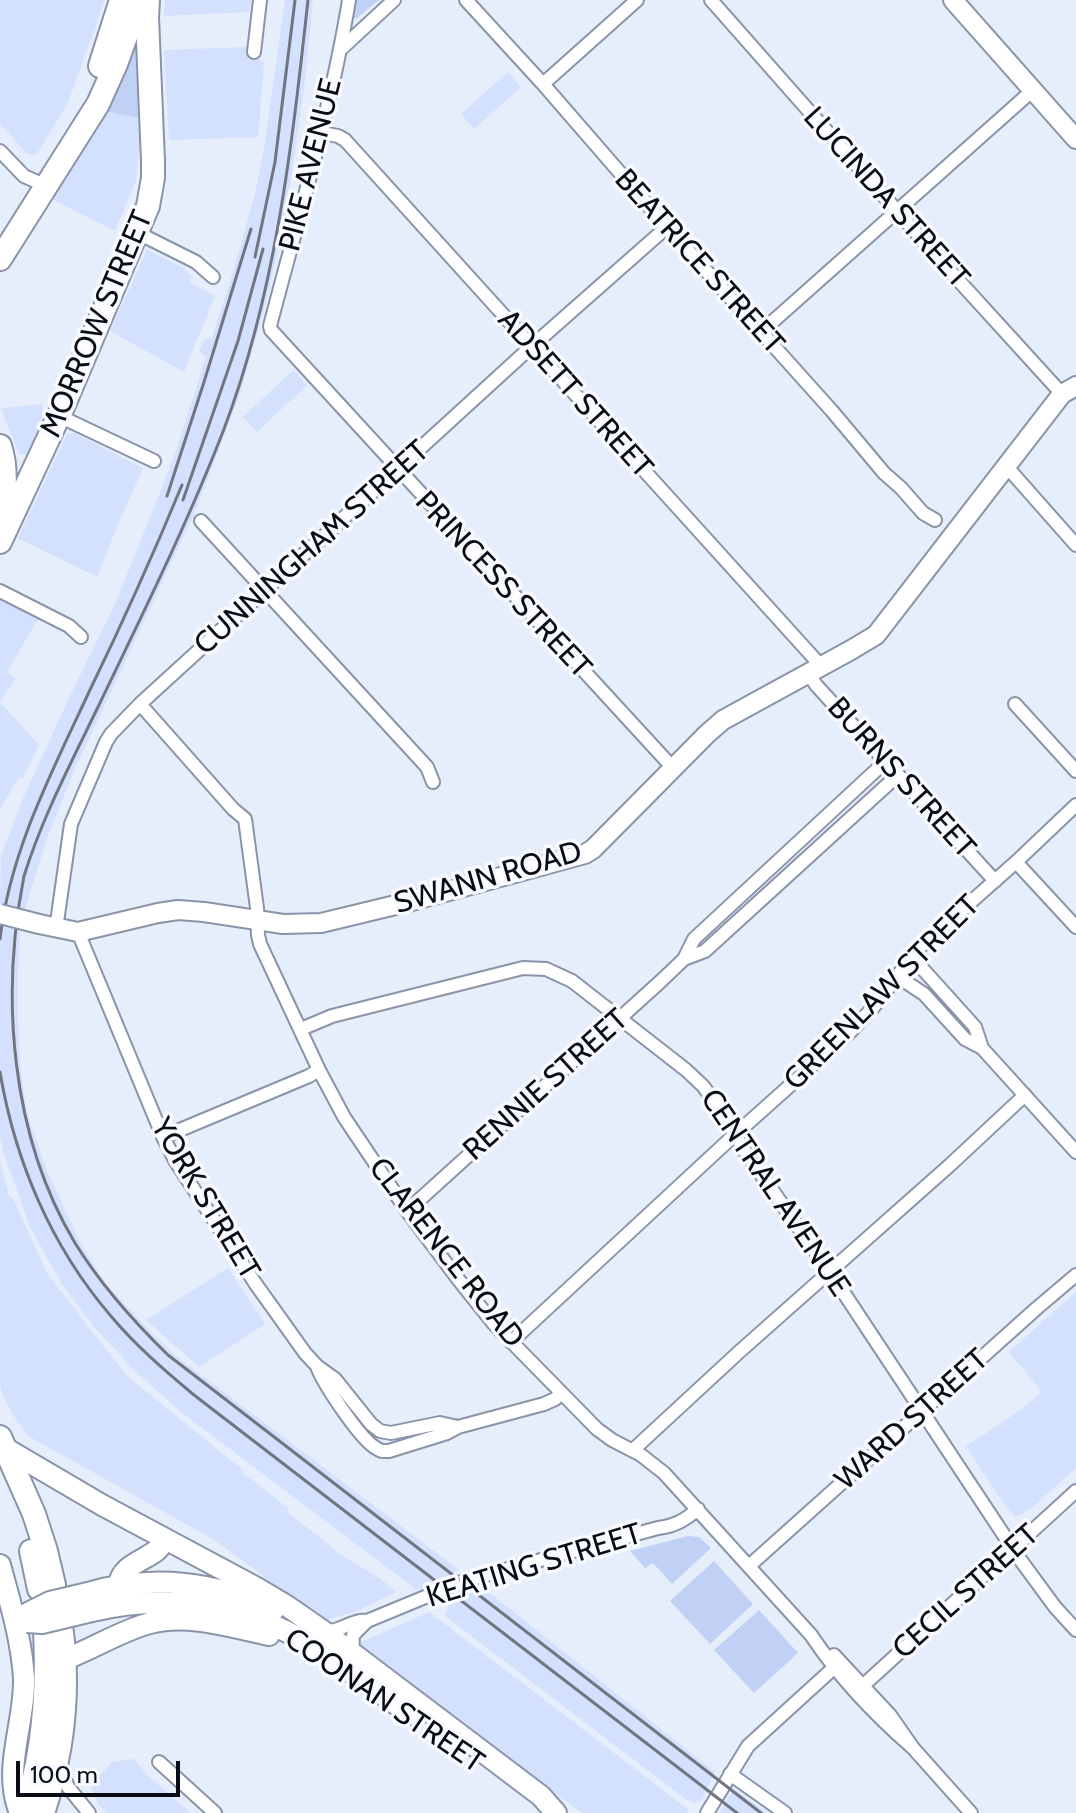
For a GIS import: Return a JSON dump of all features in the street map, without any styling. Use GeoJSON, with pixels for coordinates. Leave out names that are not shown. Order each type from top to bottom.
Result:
{"type":"FeatureCollection","features":[{"type":"Feature","properties":{"kind":"highway"},"geometry":{"type":"LineString","coordinates":[[0,259],[87,94],[102,61],[121,0]]}},
{"type":"Feature","properties":{"kind":"highway"},"geometry":{"type":"LineString","coordinates":[[0,236],[98,104],[111,78],[139,0]]}},
{"type":"Feature","properties":{"kind":"highway","name":"MORROW STREET"},"geometry":{"type":"LineString","coordinates":[[0,542],[59,416],[149,201],[153,178],[148,0]]}},
{"type":"Feature","properties":{"kind":"highway"},"geometry":{"type":"LineString","coordinates":[[0,446],[5,479],[0,521]]}},
{"type":"Feature","properties":{"kind":"highway"},"geometry":{"type":"LineString","coordinates":[[2,1451],[27,1538],[47,1587]]}},
{"type":"Feature","properties":{"kind":"highway"},"geometry":{"type":"LineString","coordinates":[[30,1621],[63,1660],[64,1708],[58,1763],[43,1813]]}},
{"type":"Feature","properties":{"kind":"highway"},"geometry":{"type":"LineString","coordinates":[[22,1813],[34,1779],[44,1719],[46,1678],[30,1621]]}},
{"type":"Feature","properties":{"kind":"main road"},"geometry":{"type":"LineString","coordinates":[[953,0],[1076,139]]}},
{"type":"Feature","properties":{"kind":"main road","name":"SWANN ROAD"},"geometry":{"type":"LineString","coordinates":[[0,914],[78,932],[178,910],[298,925],[336,921],[585,854],[723,720],[868,641],[887,623],[1069,390]]}},
{"type":"Feature","properties":{"kind":"main road","name":"COONAN STREET"},"geometry":{"type":"LineString","coordinates":[[2,1451],[287,1606],[541,1796],[556,1813]]}},
{"type":"Feature","properties":{"kind":"main road"},"geometry":{"type":"LineString","coordinates":[[152,1602],[126,1593],[119,1585],[120,1578],[166,1540]]}},
{"type":"Feature","properties":{"kind":"main road"},"geometry":{"type":"LineString","coordinates":[[0,1565],[30,1621]]}},
{"type":"Feature","properties":{"kind":"main road","name":"COONAN STREET"},"geometry":{"type":"LineString","coordinates":[[30,1621],[42,1623],[90,1602],[119,1585],[190,1583],[227,1591],[262,1605],[295,1624],[408,1701],[421,1706]]}},
{"type":"Feature","properties":{"kind":"main road","name":"COONAN STREET"},"geometry":{"type":"LineString","coordinates":[[90,1602],[112,1606],[152,1602],[199,1604],[239,1613],[288,1633],[320,1651],[534,1805],[550,1813]]}},
{"type":"Feature","properties":{"kind":"main road"},"geometry":{"type":"LineString","coordinates":[[63,1660],[153,1622],[190,1620],[273,1635],[288,1633]]}},
{"type":"Feature","properties":{"kind":"street"},"geometry":{"type":"LineString","coordinates":[[254,52],[260,0]]}},
{"type":"Feature","properties":{"kind":"street","name":"PIKE AVENUE"},"geometry":{"type":"LineString","coordinates":[[271,330],[322,133],[349,0]]}},
{"type":"Feature","properties":{"kind":"street"},"geometry":{"type":"LineString","coordinates":[[341,49],[394,0]]}},
{"type":"Feature","properties":{"kind":"street","name":"BEATRICE STREET"},"geometry":{"type":"LineString","coordinates":[[466,0],[884,473],[929,517]]}},
{"type":"Feature","properties":{"kind":"street"},"geometry":{"type":"LineString","coordinates":[[543,84],[637,0]]}},
{"type":"Feature","properties":{"kind":"street","name":"LUCINDA STREET"},"geometry":{"type":"LineString","coordinates":[[711,0],[896,210],[1069,390]]}},
{"type":"Feature","properties":{"kind":"street"},"geometry":{"type":"LineString","coordinates":[[761,332],[1033,90]]}},
{"type":"Feature","properties":{"kind":"street","name":"ADSETT STREET"},"geometry":{"type":"LineString","coordinates":[[322,133],[345,140],[815,670]]}},
{"type":"Feature","properties":{"kind":"street"},"geometry":{"type":"LineString","coordinates":[[0,151],[22,175],[40,183]]}},
{"type":"Feature","properties":{"kind":"street","name":"CUNNINGHAM STREET"},"geometry":{"type":"LineString","coordinates":[[48,926],[71,824],[111,734],[140,704],[531,347],[667,227]]}},
{"type":"Feature","properties":{"kind":"street"},"geometry":{"type":"LineString","coordinates":[[138,233],[196,262],[213,277]]}},
{"type":"Feature","properties":{"kind":"street","name":"PRINCESS STREET"},"geometry":{"type":"LineString","coordinates":[[271,330],[673,768]]}},
{"type":"Feature","properties":{"kind":"street"},"geometry":{"type":"LineString","coordinates":[[59,416],[154,461]]}},
{"type":"Feature","properties":{"kind":"street"},"geometry":{"type":"LineString","coordinates":[[1007,467],[1076,545]]}},
{"type":"Feature","properties":{"kind":"street"},"geometry":{"type":"LineString","coordinates":[[201,521],[427,767],[433,782]]}},
{"type":"Feature","properties":{"kind":"street"},"geometry":{"type":"LineString","coordinates":[[0,591],[69,626],[81,637]]}},
{"type":"Feature","properties":{"kind":"street","name":"BURNS STREET"},"geometry":{"type":"LineString","coordinates":[[815,670],[814,682],[995,881]]}},
{"type":"Feature","properties":{"kind":"street","name":"CLARENCE ROAD"},"geometry":{"type":"LineString","coordinates":[[140,704],[245,819],[260,944],[344,1117],[407,1211],[465,1289],[511,1342],[604,1435],[661,1470],[811,1635],[826,1646],[859,1688],[890,1715],[913,1748],[971,1813]]}},
{"type":"Feature","properties":{"kind":"street"},"geometry":{"type":"LineString","coordinates":[[1015,704],[1076,771]]}},
{"type":"Feature","properties":{"kind":"street","name":"RENNIE STREET"},"geometry":{"type":"LineString","coordinates":[[684,959],[694,939],[886,761]]}},
{"type":"Feature","properties":{"kind":"street","name":"RENNIE STREET"},"geometry":{"type":"LineString","coordinates":[[407,1211],[684,959],[705,951],[898,775]]}},
{"type":"Feature","properties":{"kind":"street","name":"GREENLAW STREET"},"geometry":{"type":"LineString","coordinates":[[511,1342],[850,1032],[911,956],[1076,805]]}},
{"type":"Feature","properties":{"kind":"street"},"geometry":{"type":"LineString","coordinates":[[1016,862],[1076,927]]}},
{"type":"Feature","properties":{"kind":"street","name":"YORK STREET"},"geometry":{"type":"LineString","coordinates":[[78,932],[176,1162],[305,1353],[335,1379],[380,1431],[391,1433],[440,1423],[458,1427]]}},
{"type":"Feature","properties":{"kind":"street"},"geometry":{"type":"LineString","coordinates":[[911,956],[975,1027],[982,1048]]}},
{"type":"Feature","properties":{"kind":"street","name":"CENTRAL AVENUE"},"geometry":{"type":"LineString","coordinates":[[301,1029],[332,1016],[527,968],[546,969],[562,975],[619,1017],[700,1082],[715,1101],[746,1153],[830,1272],[1013,1549],[1055,1607],[1076,1630]]}},
{"type":"Feature","properties":{"kind":"street"},"geometry":{"type":"LineString","coordinates":[[897,976],[924,994],[965,1039],[982,1048],[1076,1152]]}},
{"type":"Feature","properties":{"kind":"street"},"geometry":{"type":"LineString","coordinates":[[163,1137],[319,1070]]}},
{"type":"Feature","properties":{"kind":"street"},"geometry":{"type":"LineString","coordinates":[[633,1450],[1025,1095]]}},
{"type":"Feature","properties":{"kind":"street","name":"WARD STREET"},"geometry":{"type":"LineString","coordinates":[[749,1566],[1076,1275]]}},
{"type":"Feature","properties":{"kind":"street","name":"YORK STREET"},"geometry":{"type":"LineString","coordinates":[[317,1366],[325,1384],[366,1440],[375,1448],[389,1451],[458,1427],[544,1404],[561,1393]]}},
{"type":"Feature","properties":{"kind":"street","name":"CECIL STREET"},"geometry":{"type":"LineString","coordinates":[[859,1688],[1076,1491]]}},
{"type":"Feature","properties":{"kind":"street","name":"KEATING STREET"},"geometry":{"type":"LineString","coordinates":[[323,1631],[330,1632],[361,1620],[367,1621],[464,1581],[673,1526],[698,1509]]}},
{"type":"Feature","properties":{"kind":"street"},"geometry":{"type":"LineString","coordinates":[[352,1654],[353,1635],[367,1621]]}},
{"type":"Feature","properties":{"kind":"street"},"geometry":{"type":"LineString","coordinates":[[707,1813],[748,1746],[838,1664]]}},
{"type":"Feature","properties":{"kind":"street"},"geometry":{"type":"LineString","coordinates":[[159,1762],[215,1813]]}},
{"type":"Feature","properties":{"kind":"street"},"geometry":{"type":"LineString","coordinates":[[58,1763],[68,1787],[89,1813]]}},
{"type":"Feature","properties":{"kind":"street"},"geometry":{"type":"LineString","coordinates":[[730,1774],[785,1813]]}},
{"type":"Feature","properties":{"kind":"shaded area"},"geometry":{"type":"Polygon","coordinates":[[[0,0],[105,0],[68,103],[34,155],[26,153],[0,123],[0,0]]]}},
{"type":"Feature","properties":{"kind":"shaded area"},"geometry":{"type":"Polygon","coordinates":[[[165,0],[251,0],[249,12],[164,16],[165,0]]]}},
{"type":"Feature","properties":{"kind":"shaded area"},"geometry":{"type":"Polygon","coordinates":[[[285,0],[313,0],[304,88],[278,250],[240,393],[195,512],[73,773],[47,838],[24,912],[0,905],[1,856],[24,796],[115,604],[161,490],[206,357],[199,351],[205,339],[212,338],[234,269],[264,149],[285,0]]]}},
{"type":"Feature","properties":{"kind":"shaded area"},"geometry":{"type":"Polygon","coordinates":[[[356,0],[379,0],[356,19],[353,17],[356,0]]]}},
{"type":"Feature","properties":{"kind":"shaded area"},"geometry":{"type":"Polygon","coordinates":[[[138,17],[142,119],[105,111],[138,17]]]}},
{"type":"Feature","properties":{"kind":"shaded area"},"geometry":{"type":"Polygon","coordinates":[[[246,47],[264,63],[258,137],[169,140],[164,50],[246,47]]]}},
{"type":"Feature","properties":{"kind":"shaded area"},"geometry":{"type":"Polygon","coordinates":[[[508,72],[521,87],[474,129],[461,114],[508,72]]]}},
{"type":"Feature","properties":{"kind":"shaded area"},"geometry":{"type":"Polygon","coordinates":[[[105,111],[142,119],[136,181],[115,231],[48,197],[105,111]]]}},
{"type":"Feature","properties":{"kind":"shaded area"},"geometry":{"type":"Polygon","coordinates":[[[147,250],[182,267],[192,276],[189,282],[215,296],[184,372],[110,331],[147,250]]]}},
{"type":"Feature","properties":{"kind":"shaded area"},"geometry":{"type":"Polygon","coordinates":[[[293,370],[307,385],[257,432],[243,417],[293,370]]]}},
{"type":"Feature","properties":{"kind":"shaded area"},"geometry":{"type":"Polygon","coordinates":[[[42,404],[43,423],[27,455],[19,454],[1,408],[42,404]]]}},
{"type":"Feature","properties":{"kind":"shaded area"},"geometry":{"type":"Polygon","coordinates":[[[74,433],[143,468],[97,577],[18,538],[67,434],[74,433]]]}},
{"type":"Feature","properties":{"kind":"shaded area"},"geometry":{"type":"Polygon","coordinates":[[[0,599],[39,617],[7,672],[16,678],[0,702],[0,599]]]}},
{"type":"Feature","properties":{"kind":"shaded area"},"geometry":{"type":"Polygon","coordinates":[[[0,702],[39,745],[23,778],[19,777],[0,809],[0,702]]]}},
{"type":"Feature","properties":{"kind":"shaded area"},"geometry":{"type":"Polygon","coordinates":[[[0,923],[20,928],[18,1025],[26,1111],[47,1171],[80,1242],[104,1282],[176,1356],[459,1570],[417,1590],[180,1411],[135,1371],[96,1329],[63,1286],[30,1227],[0,1137],[0,923]]]}},
{"type":"Feature","properties":{"kind":"shaded area"},"geometry":{"type":"Polygon","coordinates":[[[0,1161],[9,1196],[48,1275],[127,1376],[289,1509],[287,1512],[396,1592],[359,1610],[324,1621],[213,1539],[28,1436],[11,1412],[0,1383],[0,1161]]]}},
{"type":"Feature","properties":{"kind":"shaded area"},"geometry":{"type":"Polygon","coordinates":[[[228,1268],[265,1324],[199,1367],[146,1320],[228,1268]]]}},
{"type":"Feature","properties":{"kind":"shaded area"},"geometry":{"type":"Polygon","coordinates":[[[1076,1292],[1076,1468],[1028,1511],[1015,1517],[966,1446],[1042,1392],[1009,1352],[1076,1292]]]}},
{"type":"Feature","properties":{"kind":"shaded area"},"geometry":{"type":"Polygon","coordinates":[[[688,1536],[699,1537],[711,1548],[672,1584],[653,1563],[645,1568],[630,1551],[688,1536]]]}},
{"type":"Feature","properties":{"kind":"shaded area"},"geometry":{"type":"Polygon","coordinates":[[[714,1561],[753,1604],[710,1644],[670,1601],[714,1561]]]}},
{"type":"Feature","properties":{"kind":"shaded area"},"geometry":{"type":"Polygon","coordinates":[[[486,1590],[715,1772],[702,1798],[694,1803],[687,1800],[445,1616],[448,1605],[474,1591],[486,1590]]]}},
{"type":"Feature","properties":{"kind":"shaded area"},"geometry":{"type":"Polygon","coordinates":[[[759,1610],[798,1653],[754,1693],[714,1650],[759,1610]]]}},
{"type":"Feature","properties":{"kind":"shaded area"},"geometry":{"type":"Polygon","coordinates":[[[429,1612],[689,1810],[686,1813],[582,1813],[357,1644],[429,1612]]]}},
{"type":"Feature","properties":{"kind":"shaded area"},"geometry":{"type":"Polygon","coordinates":[[[134,1759],[148,1776],[191,1813],[107,1813],[98,1804],[91,1786],[112,1762],[134,1759]]]}},
{"type":"Feature","properties":{"kind":"shaded area"},"geometry":{"type":"Polygon","coordinates":[[[734,1789],[767,1813],[719,1813],[734,1789]]]}},
{"type":"Feature","properties":{"kind":"railway"},"geometry":{"type":"LineString","coordinates":[[255,257],[275,162],[295,0]]}},
{"type":"Feature","properties":{"kind":"railway"},"geometry":{"type":"LineString","coordinates":[[308,0],[280,218],[257,325],[242,377],[195,500],[58,791],[24,876],[13,969],[16,1065],[24,1112],[53,1201],[75,1243],[118,1302],[168,1355],[761,1813]]}},
{"type":"Feature","properties":{"kind":"railway"},"geometry":{"type":"LineString","coordinates":[[167,496],[251,229]]}},
{"type":"Feature","properties":{"kind":"railway"},"geometry":{"type":"LineString","coordinates":[[183,500],[238,341],[263,249]]}},
{"type":"Feature","properties":{"kind":"railway"},"geometry":{"type":"LineString","coordinates":[[0,939],[13,875],[34,812],[182,485]]}},
{"type":"Feature","properties":{"kind":"railway"},"geometry":{"type":"LineString","coordinates":[[0,1072],[15,1138],[38,1201],[53,1231],[89,1288],[140,1347],[194,1395],[737,1813]]}}]}
